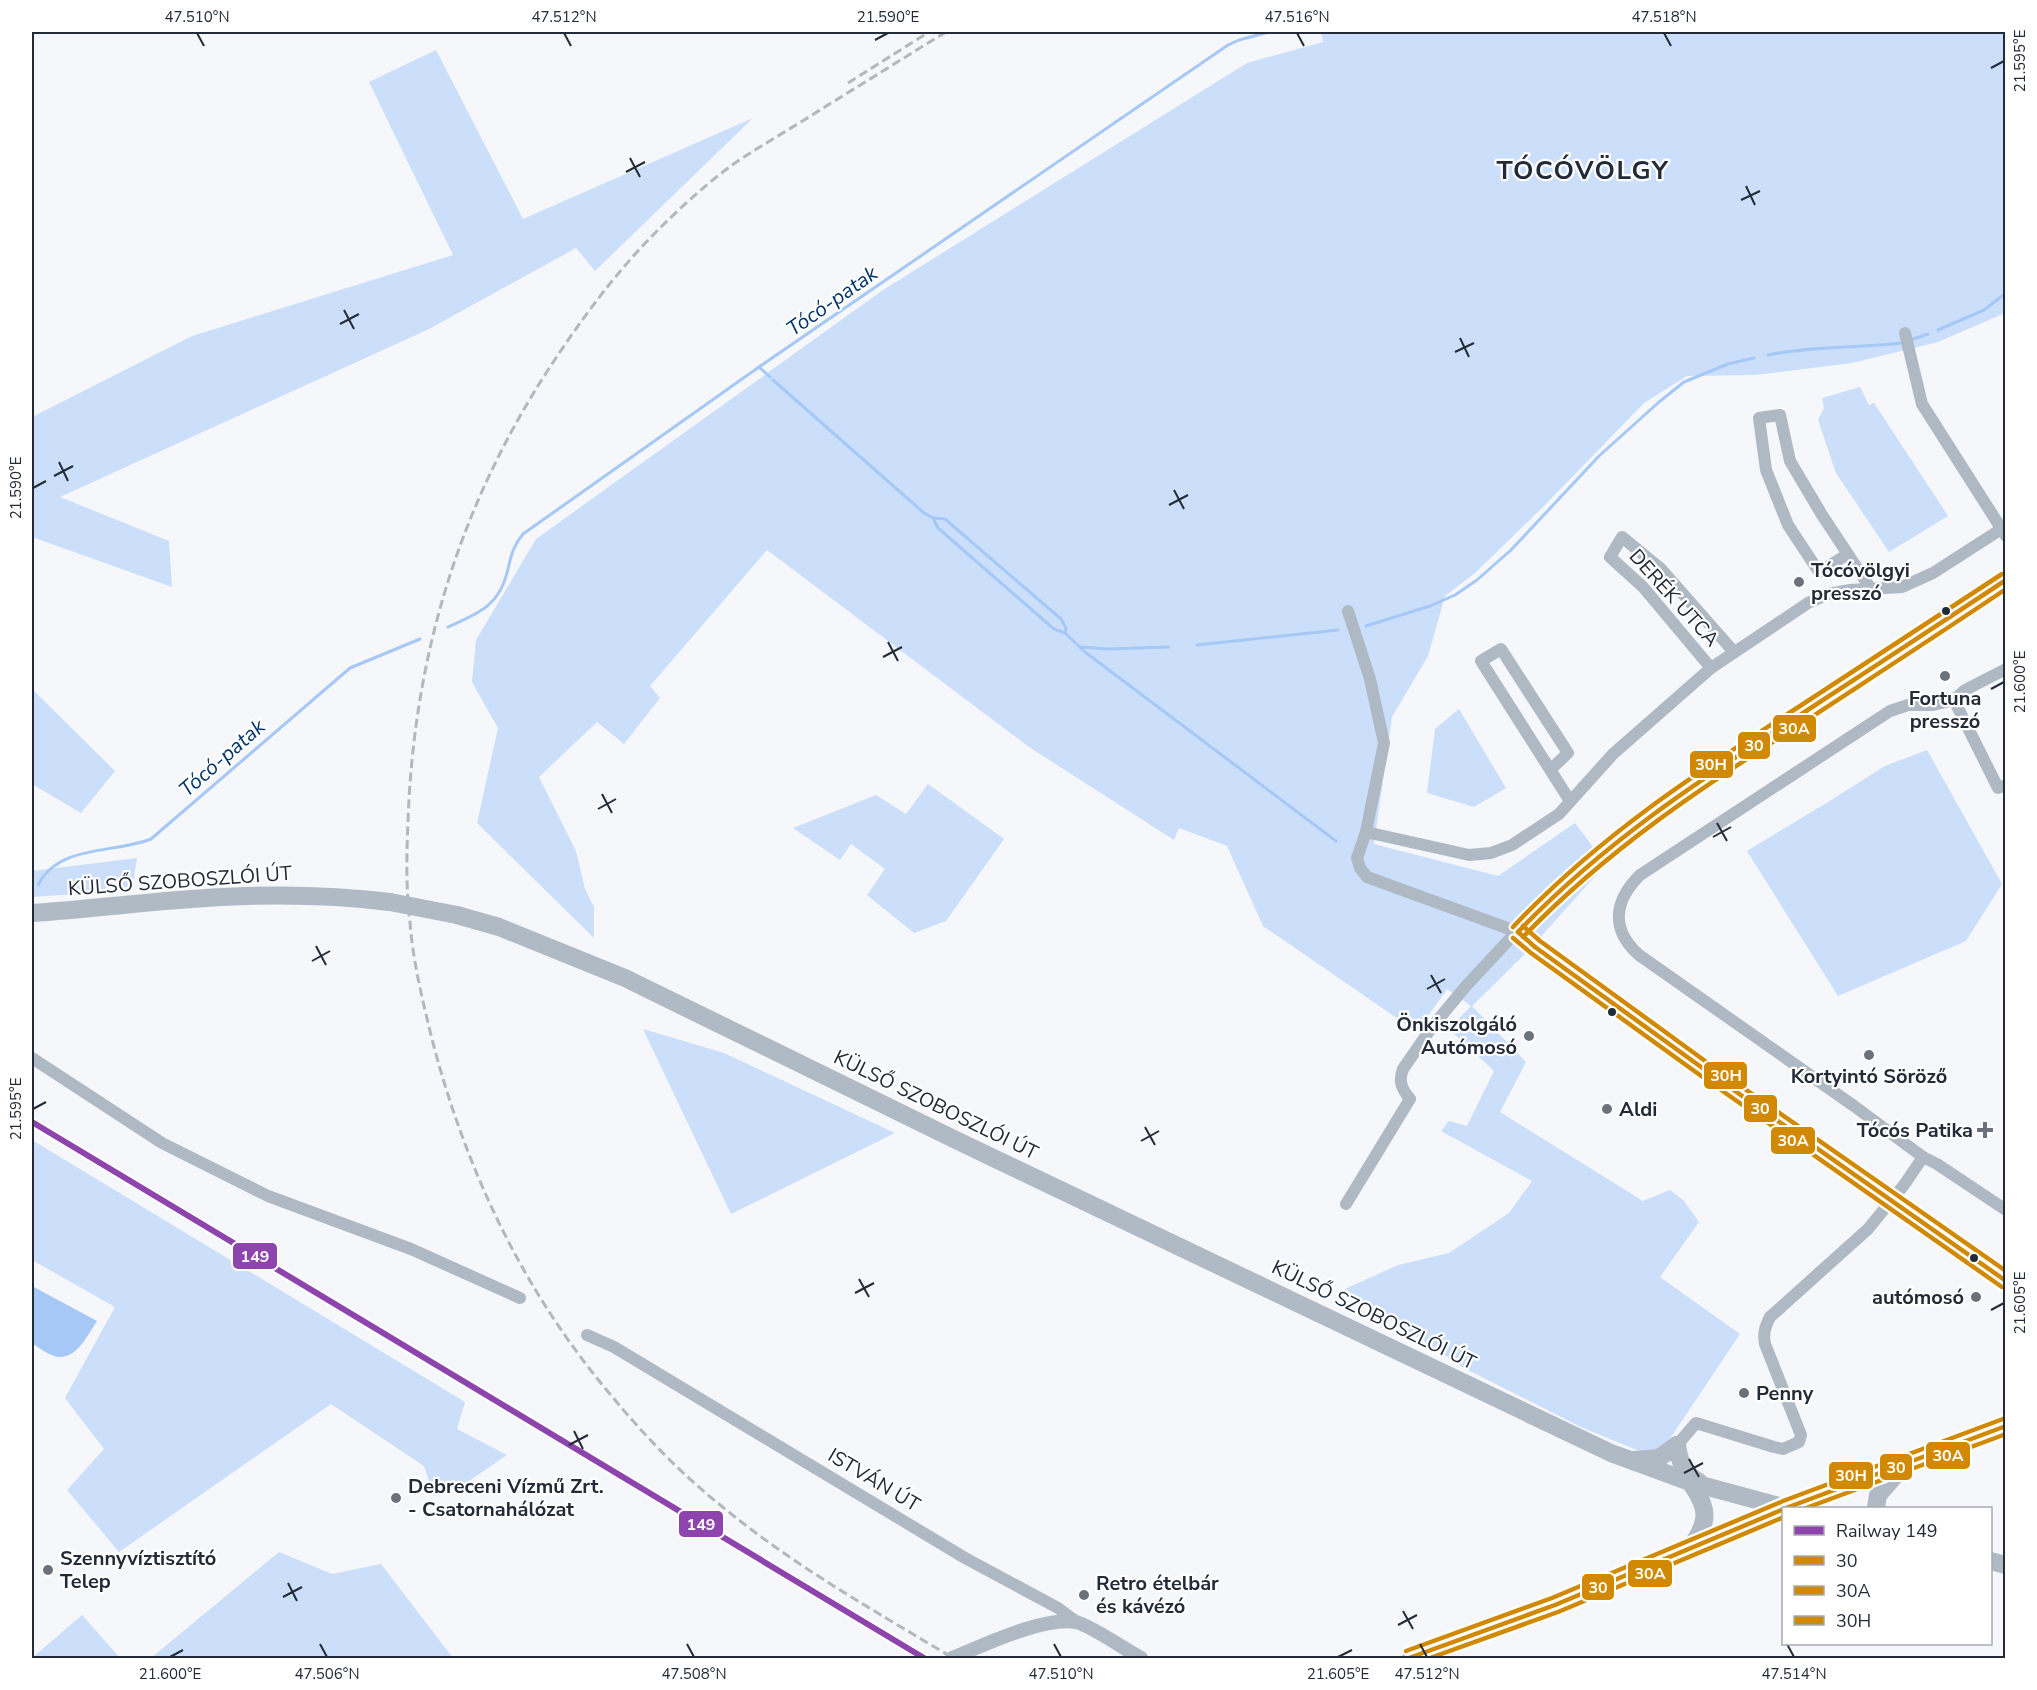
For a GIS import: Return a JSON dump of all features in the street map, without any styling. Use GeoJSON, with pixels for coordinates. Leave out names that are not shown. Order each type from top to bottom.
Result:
{"type":"FeatureCollection","features":[{"type":"Feature","properties":{"kind":"main road","name":"KÜLSŐ SZOBOSZLÓI ÚT"},"geometry":{"type":"LineString","coordinates":[[32,913],[220,897],[322,895],[390,902],[457,915],[510,931],[625,978],[1563,1431],[1629,1460],[1690,1482],[1782,1508]]}},
{"type":"Feature","properties":{"kind":"main road"},"geometry":{"type":"LineString","coordinates":[[1629,1460],[1659,1458],[1677,1445],[1680,1461],[1686,1471],[1692,1478],[1708,1487]]}},
{"type":"Feature","properties":{"kind":"main road"},"geometry":{"type":"LineString","coordinates":[[1876,1507],[1878,1495],[1905,1463]]}},
{"type":"Feature","properties":{"kind":"main road"},"geometry":{"type":"LineString","coordinates":[[1689,1550],[1702,1532],[1705,1516],[1701,1497],[1690,1482]]}},
{"type":"Feature","properties":{"kind":"street"},"geometry":{"type":"LineString","coordinates":[[1905,333],[1922,404],[2004,530]]}},
{"type":"Feature","properties":{"kind":"street"},"geometry":{"type":"LineString","coordinates":[[1848,554],[1819,572],[1788,525],[1766,470],[1759,418],[1780,416],[1790,461],[1822,515],[1872,589]]}},
{"type":"Feature","properties":{"kind":"street","name":"DERÉK UTCA"},"geometry":{"type":"LineString","coordinates":[[1366,832],[1470,855],[1491,853],[1512,845],[1559,814],[1612,754],[1711,668],[1808,603],[1828,594],[1902,587],[1933,573],[2004,530]]}},
{"type":"Feature","properties":{"kind":"street","name":"DERÉK UTCA"},"geometry":{"type":"LineString","coordinates":[[1711,668],[1643,587],[1610,557],[1622,537],[1661,568],[1734,652]]}},
{"type":"Feature","properties":{"kind":"street"},"geometry":{"type":"LineString","coordinates":[[1346,1204],[1410,1099],[1401,1086],[1400,1077],[1403,1069],[1432,1027],[1466,986],[1546,900],[1587,864],[1675,796],[2006,580]]}},
{"type":"Feature","properties":{"kind":"street"},"geometry":{"type":"LineString","coordinates":[[1348,611],[1370,679],[1384,743],[1366,832],[1357,858],[1360,868],[1367,877],[1518,932],[1535,947],[1680,1052],[2006,1281]]}},
{"type":"Feature","properties":{"kind":"street"},"geometry":{"type":"LineString","coordinates":[[1550,770],[1568,753],[1501,649],[1481,661],[1550,770],[1570,801]]}},
{"type":"Feature","properties":{"kind":"street"},"geometry":{"type":"LineString","coordinates":[[2006,669],[1965,690],[1954,700],[1933,705],[1908,705],[1890,711],[1640,874],[1625,893],[1619,914],[1622,937],[1639,955],[1923,1157],[2006,1210]]}},
{"type":"Feature","properties":{"kind":"street"},"geometry":{"type":"LineString","coordinates":[[1954,700],[1998,788],[2006,785]]}},
{"type":"Feature","properties":{"kind":"street"},"geometry":{"type":"LineString","coordinates":[[32,1058],[162,1143],[268,1196],[411,1249],[520,1298]]}},
{"type":"Feature","properties":{"kind":"street"},"geometry":{"type":"LineString","coordinates":[[1677,1445],[1696,1423],[1783,1449],[1799,1442],[1802,1435],[1766,1344],[1763,1335],[1765,1327],[1770,1317],[1868,1229],[1923,1157]]}},
{"type":"Feature","properties":{"kind":"street","name":"ISTVÁN ÚT"},"geometry":{"type":"LineString","coordinates":[[587,1335],[614,1347],[964,1558],[1058,1608],[1078,1623],[1140,1659]]}},
{"type":"Feature","properties":{"kind":"street"},"geometry":{"type":"LineString","coordinates":[[1790,1507],[2006,1426]]}},
{"type":"Feature","properties":{"kind":"street"},"geometry":{"type":"LineString","coordinates":[[1409,1659],[1555,1605],[1782,1510]]}},
{"type":"Feature","properties":{"kind":"street"},"geometry":{"type":"LineString","coordinates":[[952,1659],[1040,1625],[1060,1622],[1078,1623]]}},
{"type":"Feature","properties":{"kind":"shaded area"},"geometry":{"type":"Polygon","coordinates":[[[1321,32],[2005,32],[2005,313],[1938,342],[1852,363],[1755,375],[1687,376],[1644,403],[1475,573],[1445,596],[1428,656],[1392,717],[1374,844],[1498,876],[1575,823],[1606,864],[1528,951],[1472,1006],[1526,1062],[1500,1112],[1643,1201],[1670,1190],[1684,1201],[1699,1222],[1660,1277],[1740,1334],[1663,1449],[1644,1453],[1583,1428],[1464,1368],[1345,1289],[1398,1265],[1449,1253],[1509,1213],[1532,1181],[1441,1131],[1449,1121],[1467,1126],[1494,1071],[1449,1029],[1471,1006],[1447,989],[1417,1032],[1263,926],[1227,846],[1179,828],[1174,840],[1029,747],[767,550],[650,686],[660,698],[624,744],[597,722],[539,777],[576,851],[585,889],[594,907],[594,938],[477,823],[498,728],[472,682],[476,640],[536,539],[883,290],[1247,63],[1323,42],[1321,32]]]}},
{"type":"Feature","properties":{"kind":"shaded area"},"geometry":{"type":"Polygon","coordinates":[[[436,50],[523,219],[753,118],[595,271],[576,248],[429,329],[60,497],[169,541],[172,587],[32,537],[32,417],[192,336],[453,255],[369,82],[436,50]]]}},
{"type":"Feature","properties":{"kind":"shaded area"},"geometry":{"type":"Polygon","coordinates":[[[1860,387],[1869,405],[1874,403],[1948,516],[1889,552],[1836,473],[1818,420],[1824,408],[1822,398],[1860,387]]]}},
{"type":"Feature","properties":{"kind":"shaded area"},"geometry":{"type":"Polygon","coordinates":[[[32,689],[115,771],[81,813],[32,784],[32,689]]]}},
{"type":"Feature","properties":{"kind":"shaded area"},"geometry":{"type":"Polygon","coordinates":[[[1459,709],[1506,788],[1474,807],[1427,793],[1435,729],[1459,709]]]}},
{"type":"Feature","properties":{"kind":"shaded area"},"geometry":{"type":"Polygon","coordinates":[[[1927,750],[2002,884],[1966,941],[1838,996],[1747,851],[1885,766],[1927,750]]]}},
{"type":"Feature","properties":{"kind":"shaded area"},"geometry":{"type":"Polygon","coordinates":[[[928,784],[1004,839],[946,921],[914,933],[867,895],[885,869],[851,844],[840,860],[793,828],[876,795],[906,814],[928,784]]]}},
{"type":"Feature","properties":{"kind":"shaded area"},"geometry":{"type":"Polygon","coordinates":[[[137,858],[132,890],[32,897],[32,871],[137,858]]]}},
{"type":"Feature","properties":{"kind":"shaded area"},"geometry":{"type":"Polygon","coordinates":[[[643,1029],[724,1053],[895,1133],[731,1214],[643,1029]]]}},
{"type":"Feature","properties":{"kind":"shaded area"},"geometry":{"type":"Polygon","coordinates":[[[32,1140],[465,1402],[457,1429],[507,1455],[469,1481],[434,1496],[424,1466],[331,1404],[119,1552],[67,1490],[104,1449],[65,1398],[115,1307],[32,1260],[32,1140]]]}},
{"type":"Feature","properties":{"kind":"shaded area"},"geometry":{"type":"Polygon","coordinates":[[[32,1286],[97,1321],[81,1345],[71,1354],[58,1357],[32,1343],[32,1286]]]}},
{"type":"Feature","properties":{"kind":"shaded area"},"geometry":{"type":"Polygon","coordinates":[[[279,1552],[332,1574],[381,1564],[453,1658],[151,1658],[279,1552]]]}},
{"type":"Feature","properties":{"kind":"shaded area"},"geometry":{"type":"Polygon","coordinates":[[[82,1615],[120,1658],[32,1658],[82,1615]]]}},
{"type":"Feature","properties":{"kind":"waterway","name":"Tócó-patak"},"geometry":{"type":"LineString","coordinates":[[448,627],[485,608],[498,594],[512,552],[523,534],[759,367],[1228,45],[1269,32]]}},
{"type":"Feature","properties":{"kind":"waterway"},"geometry":{"type":"LineString","coordinates":[[1938,330],[1984,310],[2006,293]]}},
{"type":"Feature","properties":{"kind":"waterway"},"geometry":{"type":"LineString","coordinates":[[1913,339],[1928,334]]}},
{"type":"Feature","properties":{"kind":"waterway"},"geometry":{"type":"LineString","coordinates":[[1768,355],[1801,350],[1902,343]]}},
{"type":"Feature","properties":{"kind":"waterway"},"geometry":{"type":"LineString","coordinates":[[1366,626],[1430,606],[1455,595],[1477,580],[1511,550],[1599,456],[1659,402],[1684,382],[1728,364],[1754,358]]}},
{"type":"Feature","properties":{"kind":"waterway"},"geometry":{"type":"LineString","coordinates":[[759,367],[770,377]]}},
{"type":"Feature","properties":{"kind":"waterway"},"geometry":{"type":"LineString","coordinates":[[773,380],[924,513],[933,518],[938,528],[1054,629],[1065,633],[1085,652],[1336,841]]}},
{"type":"Feature","properties":{"kind":"waterway"},"geometry":{"type":"LineString","coordinates":[[933,518],[945,519],[1061,619],[1066,628],[1065,633]]}},
{"type":"Feature","properties":{"kind":"waterway"},"geometry":{"type":"LineString","coordinates":[[1197,645],[1338,630]]}},
{"type":"Feature","properties":{"kind":"waterway","name":"Tócó-patak"},"geometry":{"type":"LineString","coordinates":[[38,885],[47,872],[73,856],[151,839],[350,668],[420,639]]}},
{"type":"Feature","properties":{"kind":"waterway"},"geometry":{"type":"LineString","coordinates":[[1082,647],[1107,649],[1169,647]]}},
{"type":"Feature","properties":{"kind":"railway"},"geometry":{"type":"LineString","coordinates":[[848,83],[929,32]]}},
{"type":"Feature","properties":{"kind":"railway"},"geometry":{"type":"LineString","coordinates":[[946,32],[746,156],[704,187],[666,222],[612,281],[548,370],[492,470],[469,522],[450,575],[435,629],[414,741],[409,799],[407,892],[411,937],[421,993],[445,1084],[461,1132],[479,1179],[523,1269],[578,1354],[662,1452],[704,1492],[775,1547],[863,1604],[953,1658]]}},
{"type":"Feature","properties":{"kind":"rail line","name":"149"},"geometry":{"type":"LineString","coordinates":[[32,1122],[924,1658]]}},
{"type":"Feature","properties":{"kind":"transit line","name":"30H"},"geometry":{"type":"LineString","coordinates":[[1513,927],[1546,894],[1614,835],[1686,781],[2002,574]]}},
{"type":"Feature","properties":{"kind":"transit line","name":"30"},"geometry":{"type":"LineString","coordinates":[[1518,932],[1584,869],[1690,788],[2006,580]]}},
{"type":"Feature","properties":{"kind":"transit line","name":"30A"},"geometry":{"type":"LineString","coordinates":[[1523,937],[1588,875],[1693,795],[2006,589]]}},
{"type":"Feature","properties":{"kind":"transit line","name":"30H"},"geometry":{"type":"LineString","coordinates":[[1523,926],[1540,941],[1712,1066],[2006,1271]]}},
{"type":"Feature","properties":{"kind":"transit line","name":"30"},"geometry":{"type":"LineString","coordinates":[[1518,932],[1535,947],[1708,1072],[2006,1281]]}},
{"type":"Feature","properties":{"kind":"transit line","name":"30A"},"geometry":{"type":"LineString","coordinates":[[1513,938],[1704,1078],[2002,1287]]}},
{"type":"Feature","properties":{"kind":"transit line","name":"30H"},"geometry":{"type":"LineString","coordinates":[[1783,1501],[2003,1419]]}},
{"type":"Feature","properties":{"kind":"transit line","name":"30"},"geometry":{"type":"LineString","coordinates":[[1789,1507],[2006,1426]]}},
{"type":"Feature","properties":{"kind":"transit line","name":"30A"},"geometry":{"type":"LineString","coordinates":[[1809,1507],[2006,1434]]}},
{"type":"Feature","properties":{"kind":"transit line","name":"30H"},"geometry":{"type":"LineString","coordinates":[[1406,1651],[1552,1598],[1781,1502]]}},
{"type":"Feature","properties":{"kind":"transit line","name":"30"},"geometry":{"type":"LineString","coordinates":[[1409,1658],[1555,1605],[1782,1510]]}},
{"type":"Feature","properties":{"kind":"transit line","name":"30A"},"geometry":{"type":"LineString","coordinates":[[1430,1658],[1558,1612],[1782,1518]]}},
{"type":"Feature","properties":{"kind":"place","name":"Tócóvölgyi presszó"},"geometry":{"type":"Point","coordinates":[1799,582]}},
{"type":"Feature","properties":{"kind":"place","name":"Fortuna presszó"},"geometry":{"type":"Point","coordinates":[1945,676]}},
{"type":"Feature","properties":{"kind":"place","name":"Önkiszolgáló Autómosó"},"geometry":{"type":"Point","coordinates":[1529,1036]}},
{"type":"Feature","properties":{"kind":"place","name":"Kortyintó Söröző"},"geometry":{"type":"Point","coordinates":[1869,1055]}},
{"type":"Feature","properties":{"kind":"place","name":"Aldi"},"geometry":{"type":"Point","coordinates":[1607,1109]}},
{"type":"Feature","properties":{"kind":"place","name":"Tócós Patika"},"geometry":{"type":"Point","coordinates":[1985,1130]}},
{"type":"Feature","properties":{"kind":"place","name":"autómosó"},"geometry":{"type":"Point","coordinates":[1976,1297]}},
{"type":"Feature","properties":{"kind":"place","name":"Penny"},"geometry":{"type":"Point","coordinates":[1744,1393]}},
{"type":"Feature","properties":{"kind":"place","name":"Debreceni Vízmű Zrt. - Csatornahálózat"},"geometry":{"type":"Point","coordinates":[396,1498]}},
{"type":"Feature","properties":{"kind":"place","name":"Szennyvíztisztító Telep"},"geometry":{"type":"Point","coordinates":[48,1570]}},
{"type":"Feature","properties":{"kind":"place","name":"Retro ételbár és kávézó"},"geometry":{"type":"Point","coordinates":[1084,1595]}},
{"type":"Feature","properties":{"kind":"district","name":"TÓCÓVÖLGY"},"geometry":{"type":"Point","coordinates":[1583,170]}}]}
